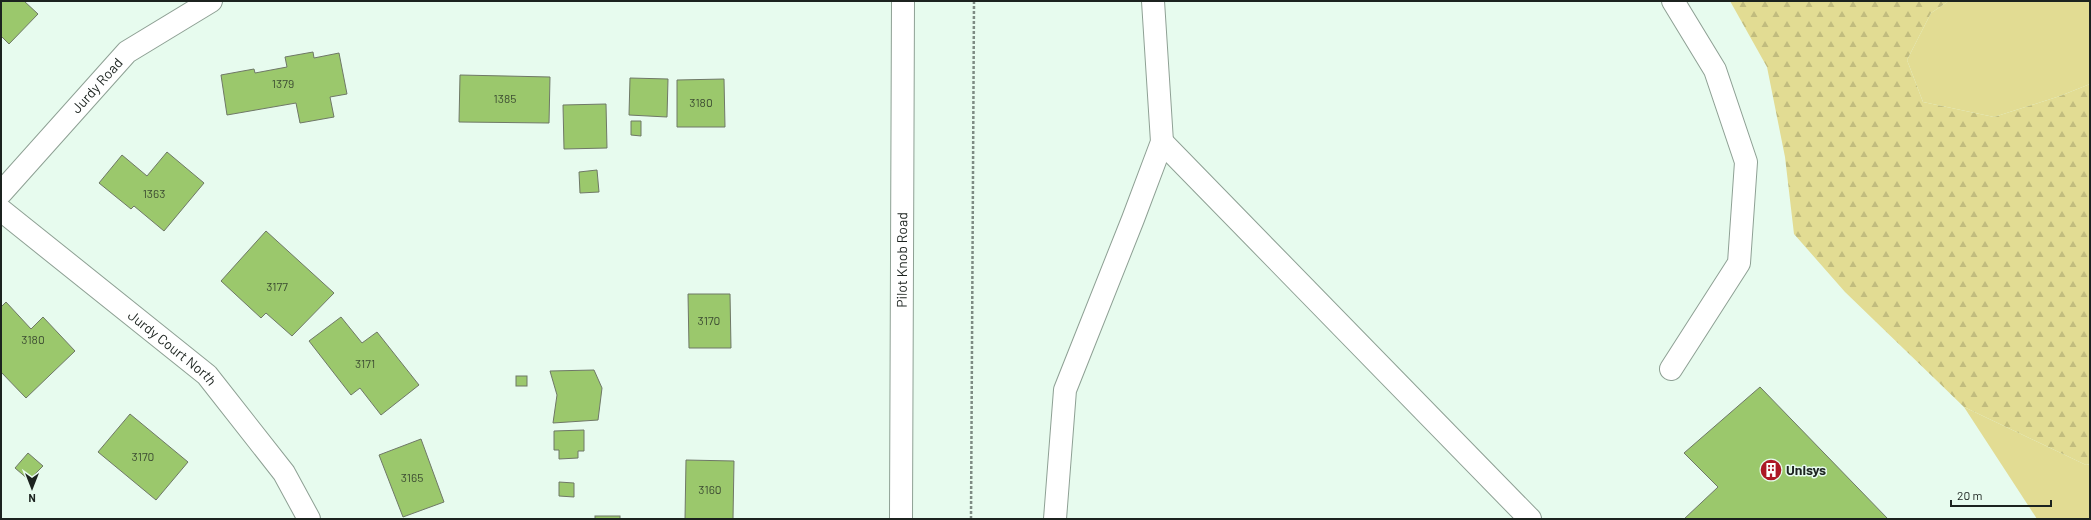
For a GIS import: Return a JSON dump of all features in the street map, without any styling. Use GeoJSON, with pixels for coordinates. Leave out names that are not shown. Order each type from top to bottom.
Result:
{"type":"FeatureCollection","features":[{"type":"Feature","properties":{"kind":"street","name":"Jurdy Road"},"geometry":{"type":"LineString","coordinates":[[1,193],[127,52],[211,1]]}},
{"type":"Feature","properties":{"kind":"street","name":"Pilot Knob Road"},"geometry":{"type":"LineString","coordinates":[[901,519],[903,1]]}},
{"type":"Feature","properties":{"kind":"street"},"geometry":{"type":"LineString","coordinates":[[1054,519],[1065,390],[1162,142],[1153,1]]}},
{"type":"Feature","properties":{"kind":"street"},"geometry":{"type":"LineString","coordinates":[[1671,370],[1739,263],[1746,162],[1715,70],[1673,1]]}},
{"type":"Feature","properties":{"kind":"street"},"geometry":{"type":"LineString","coordinates":[[1162,142],[1530,519]]}},
{"type":"Feature","properties":{"kind":"street","name":"Jurdy Court North"},"geometry":{"type":"LineString","coordinates":[[1,210],[208,375],[284,473],[309,519]]}},
{"type":"Feature","properties":{"kind":"path"},"geometry":{"type":"LineString","coordinates":[[971,519],[974,1]]}},
{"type":"Feature","properties":{"kind":"green space"},"geometry":{"type":"Polygon","coordinates":[[[1730,1],[1949,1],[1931,13],[1907,60],[1923,102],[1994,117],[2060,96],[2090,84],[2090,464],[2086,465],[1964,407],[1845,292],[1794,234],[1785,157],[1767,67],[1730,1]]]}},
{"type":"Feature","properties":{"kind":"green space"},"geometry":{"type":"Polygon","coordinates":[[[1949,1],[2090,1],[2090,84],[2060,96],[1994,117],[1923,102],[1907,60],[1931,13],[1949,1]]]}},
{"type":"Feature","properties":{"kind":"green space"},"geometry":{"type":"Polygon","coordinates":[[[1964,407],[2086,465],[2090,464],[2090,519],[2037,519],[1964,407]]]}},
{"type":"Feature","properties":{"kind":"building"},"geometry":{"type":"Polygon","coordinates":[[[1,1],[24,1],[38,14],[9,44],[1,36],[1,1]]]}},
{"type":"Feature","properties":{"kind":"building"},"geometry":{"type":"Polygon","coordinates":[[[313,52],[314,58],[339,53],[347,94],[330,97],[334,117],[300,123],[296,103],[227,115],[221,75],[254,69],[255,73],[287,67],[285,57],[313,52]]]}},
{"type":"Feature","properties":{"kind":"building"},"geometry":{"type":"Polygon","coordinates":[[[460,75],[550,77],[549,123],[459,122],[460,75]]]}},
{"type":"Feature","properties":{"kind":"building"},"geometry":{"type":"Polygon","coordinates":[[[630,78],[668,79],[667,117],[629,115],[630,78]]]}},
{"type":"Feature","properties":{"kind":"building"},"geometry":{"type":"Polygon","coordinates":[[[724,79],[725,127],[677,127],[677,80],[724,79]]]}},
{"type":"Feature","properties":{"kind":"building"},"geometry":{"type":"Polygon","coordinates":[[[606,104],[607,148],[564,149],[563,105],[606,104]]]}},
{"type":"Feature","properties":{"kind":"building"},"geometry":{"type":"Polygon","coordinates":[[[631,121],[641,121],[641,136],[631,135],[631,121]]]}},
{"type":"Feature","properties":{"kind":"building"},"geometry":{"type":"Polygon","coordinates":[[[167,152],[204,183],[164,231],[134,206],[131,209],[99,183],[122,155],[147,176],[167,152]]]}},
{"type":"Feature","properties":{"kind":"building"},"geometry":{"type":"Polygon","coordinates":[[[597,170],[599,192],[580,193],[579,172],[597,170]]]}},
{"type":"Feature","properties":{"kind":"building"},"geometry":{"type":"Polygon","coordinates":[[[266,231],[334,293],[292,336],[266,313],[261,318],[221,281],[266,231]]]}},
{"type":"Feature","properties":{"kind":"building"},"geometry":{"type":"Polygon","coordinates":[[[688,294],[730,294],[731,348],[689,348],[688,294]]]}},
{"type":"Feature","properties":{"kind":"building"},"geometry":{"type":"Polygon","coordinates":[[[6,302],[31,329],[43,317],[75,351],[26,398],[1,372],[1,307],[6,302]]]}},
{"type":"Feature","properties":{"kind":"building"},"geometry":{"type":"Polygon","coordinates":[[[341,317],[362,343],[377,332],[419,385],[381,415],[360,388],[351,395],[309,341],[341,317]]]}},
{"type":"Feature","properties":{"kind":"building"},"geometry":{"type":"Polygon","coordinates":[[[594,370],[602,388],[598,420],[553,423],[557,395],[550,371],[594,370]]]}},
{"type":"Feature","properties":{"kind":"building"},"geometry":{"type":"Polygon","coordinates":[[[516,376],[527,376],[527,386],[516,386],[516,376]]]}},
{"type":"Feature","properties":{"kind":"building","name":"Unisys"},"geometry":{"type":"Polygon","coordinates":[[[1760,387],[1888,519],[1684,519],[1718,487],[1684,453],[1760,387]]]}},
{"type":"Feature","properties":{"kind":"building"},"geometry":{"type":"Polygon","coordinates":[[[130,414],[188,462],[156,500],[98,452],[130,414]]]}},
{"type":"Feature","properties":{"kind":"building"},"geometry":{"type":"Polygon","coordinates":[[[584,430],[584,451],[578,451],[578,458],[559,459],[559,450],[554,450],[554,431],[584,430]]]}},
{"type":"Feature","properties":{"kind":"building"},"geometry":{"type":"Polygon","coordinates":[[[421,439],[444,502],[403,517],[379,455],[421,439]]]}},
{"type":"Feature","properties":{"kind":"building"},"geometry":{"type":"Polygon","coordinates":[[[28,453],[43,466],[29,480],[15,468],[28,453]]]}},
{"type":"Feature","properties":{"kind":"building"},"geometry":{"type":"Polygon","coordinates":[[[686,460],[734,461],[733,519],[685,519],[686,460]]]}},
{"type":"Feature","properties":{"kind":"building"},"geometry":{"type":"Polygon","coordinates":[[[559,482],[574,483],[574,497],[559,496],[559,482]]]}},
{"type":"Feature","properties":{"kind":"building"},"geometry":{"type":"Polygon","coordinates":[[[595,516],[620,516],[620,519],[595,519],[595,516]]]}},
{"type":"Feature","properties":{"kind":"place","name":"Unisys"},"geometry":{"type":"Point","coordinates":[1771,470]}}]}
